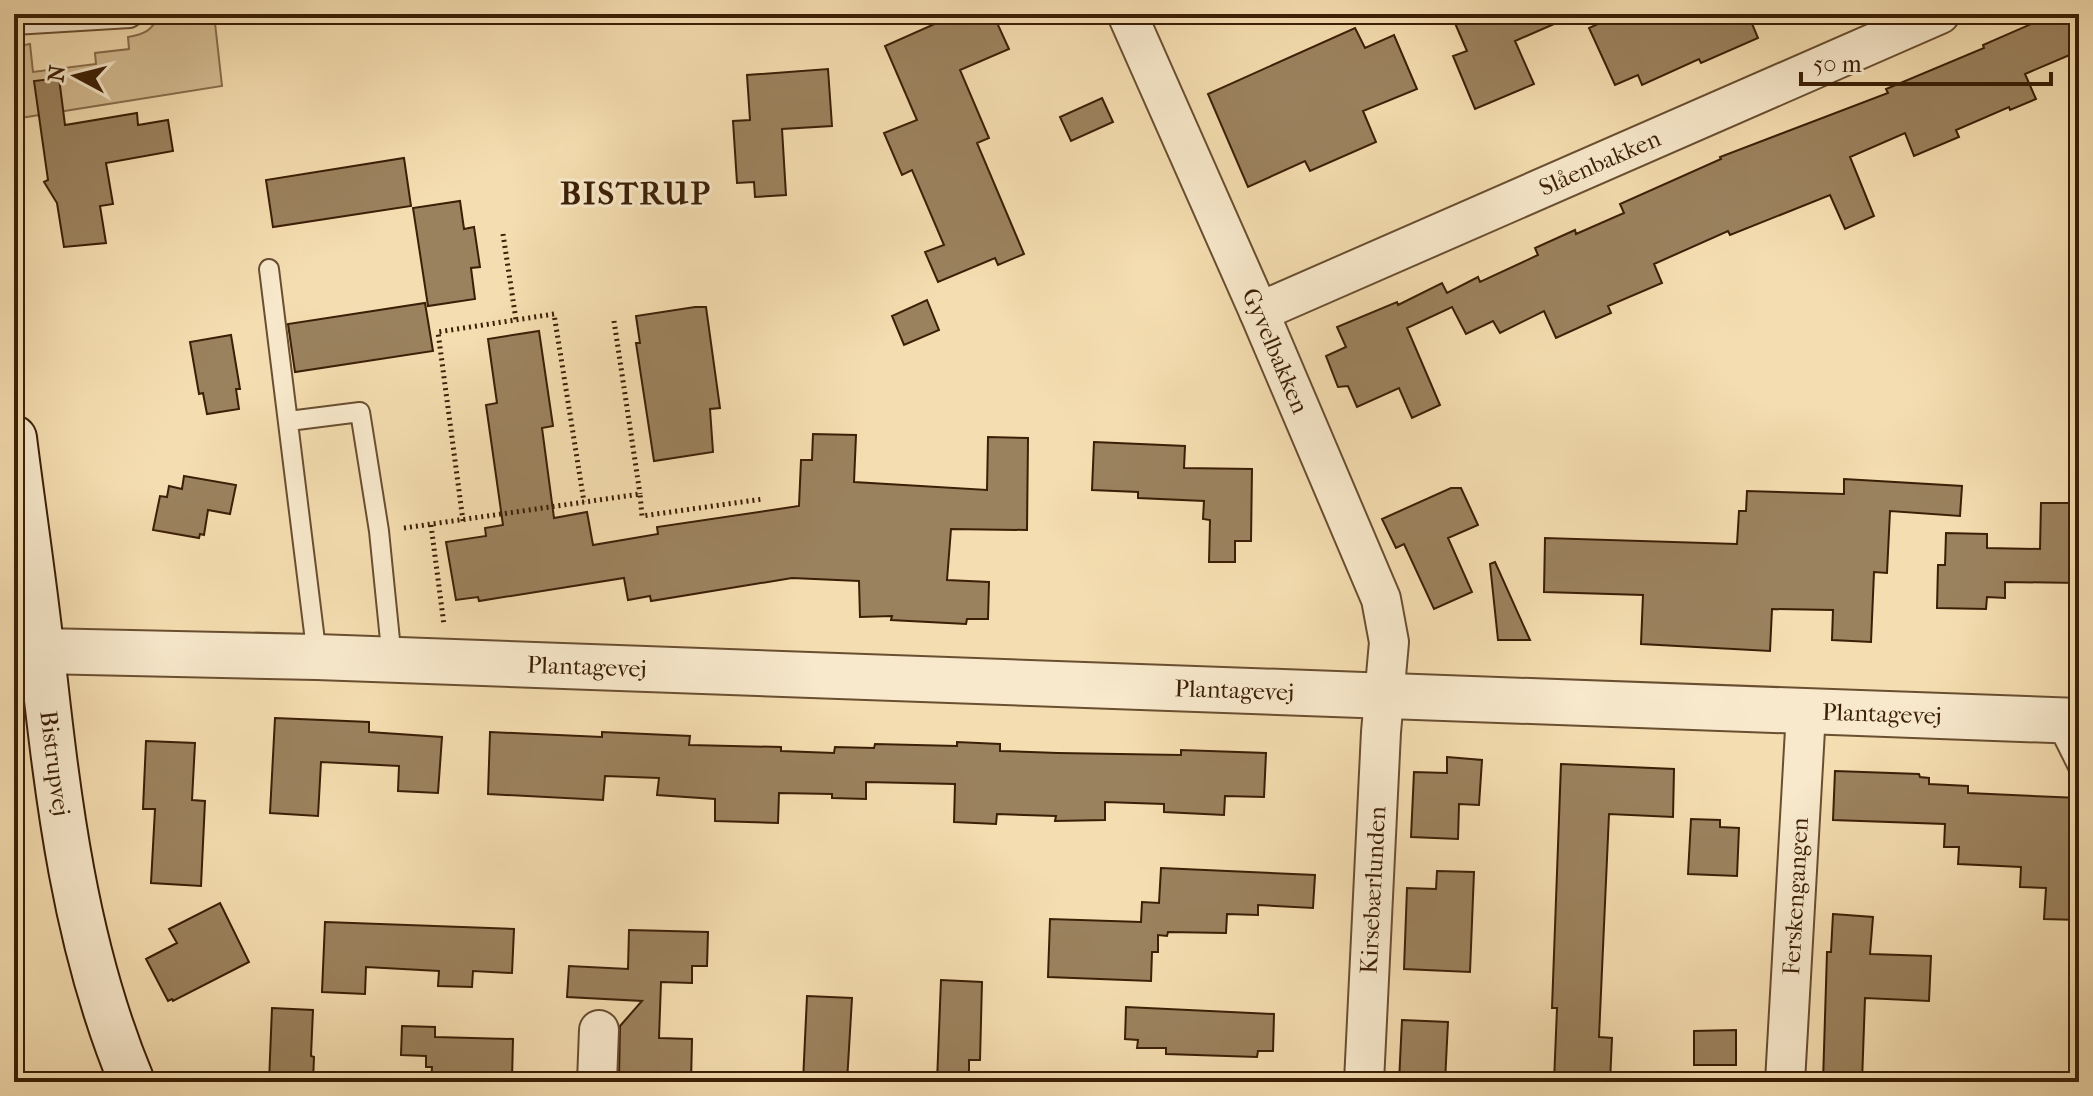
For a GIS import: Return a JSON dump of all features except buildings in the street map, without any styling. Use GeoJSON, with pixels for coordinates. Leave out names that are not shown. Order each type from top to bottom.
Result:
{"type":"FeatureCollection","features":[{"type":"Feature","properties":{"kind":"street","name":"Gyvelbakken"},"geometry":{"type":"LineString","coordinates":[[1127,14],[1381,599],[1389,642],[1383,697]]}},
{"type":"Feature","properties":{"kind":"street","name":"Slåenbakken"},"geometry":{"type":"LineString","coordinates":[[1259,312],[1940,14]]}},
{"type":"Feature","properties":{"kind":"street","name":"Bistrupvej"},"geometry":{"type":"LineString","coordinates":[[14,438],[75,900],[98,987],[132,1082]]}},
{"type":"Feature","properties":{"kind":"street","name":"Plantagevej"},"geometry":{"type":"LineString","coordinates":[[41,651],[317,657],[2067,721]]}},
{"type":"Feature","properties":{"kind":"street","name":"Kirsebærlunden"},"geometry":{"type":"LineString","coordinates":[[1364,1082],[1383,697]]}},
{"type":"Feature","properties":{"kind":"street","name":"Ferskengangen"},"geometry":{"type":"LineString","coordinates":[[1785,1082],[1806,712]]}},
{"type":"Feature","properties":{"kind":"street"},"geometry":{"type":"LineString","coordinates":[[597,1082],[599,1030]]}},
{"type":"Feature","properties":{"kind":"lane"},"geometry":{"type":"LineString","coordinates":[[14,25],[130,18],[136,14]]}},
{"type":"Feature","properties":{"kind":"lane"},"geometry":{"type":"LineString","coordinates":[[269,269],[317,657]]}},
{"type":"Feature","properties":{"kind":"lane"},"geometry":{"type":"LineString","coordinates":[[289,421],[360,412],[379,531],[392,660]]}},
{"type":"Feature","properties":{"kind":"lane"},"geometry":{"type":"LineString","coordinates":[[2067,721],[2079,769]]}},
{"type":"Feature","properties":{"kind":"path"},"geometry":{"type":"LineString","coordinates":[[503,234],[516,320]]}},
{"type":"Feature","properties":{"kind":"path"},"geometry":{"type":"LineString","coordinates":[[463,521],[438,332],[554,314],[584,502]]}},
{"type":"Feature","properties":{"kind":"path"},"geometry":{"type":"LineString","coordinates":[[614,321],[642,516],[763,499]]}},
{"type":"Feature","properties":{"kind":"path"},"geometry":{"type":"LineString","coordinates":[[379,531],[640,494]]}},
{"type":"Feature","properties":{"kind":"path"},"geometry":{"type":"LineString","coordinates":[[431,525],[449,662]]}},
{"type":"Feature","properties":{"kind":"shaded area"},"geometry":{"type":"Polygon","coordinates":[[[160,14],[214,14],[222,86],[14,119],[14,47],[30,44],[33,72],[96,64],[95,53],[129,49],[128,37],[148,30],[160,14]]]}},
{"type":"Feature","properties":{"kind":"district","name":"BISTRUP"},"geometry":{"type":"Point","coordinates":[636,193]}}]}
